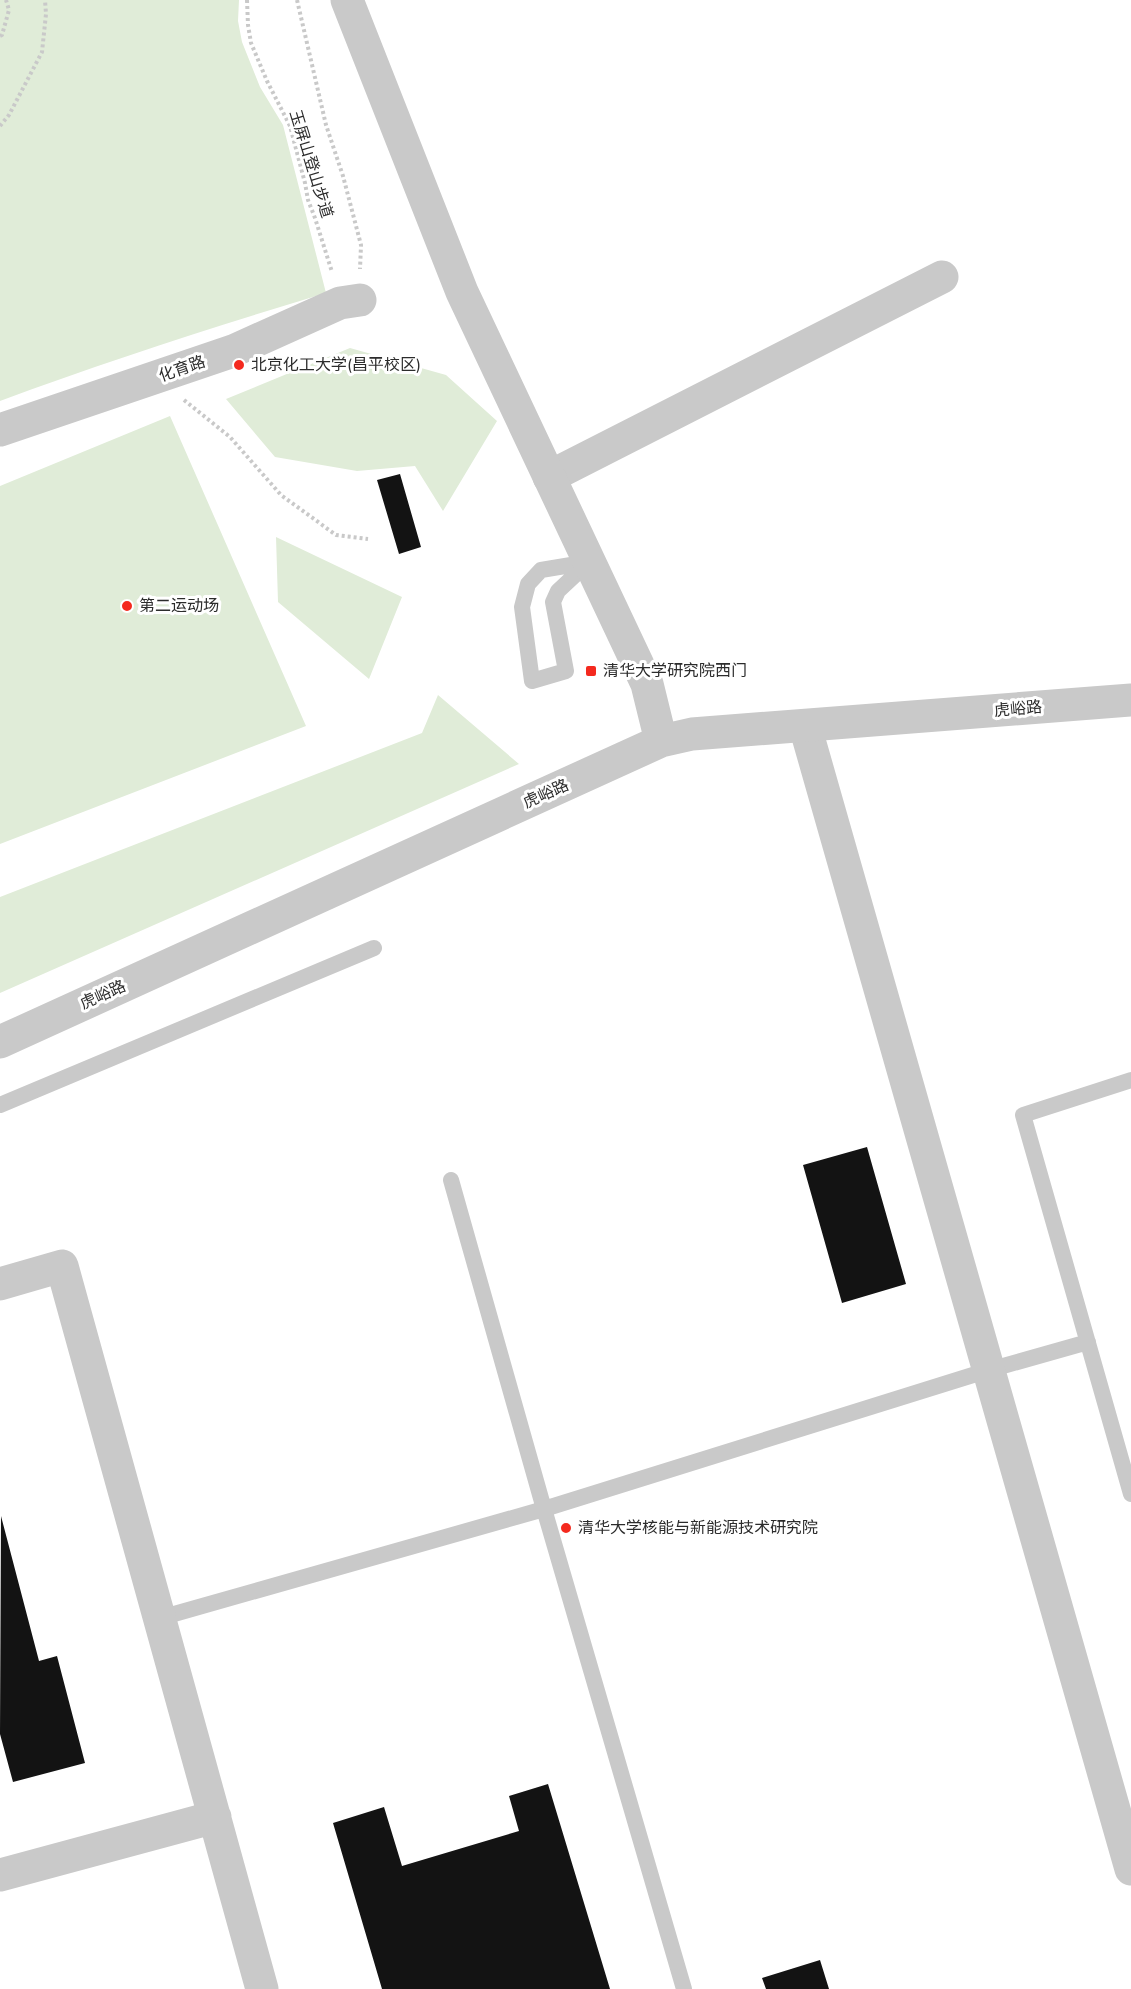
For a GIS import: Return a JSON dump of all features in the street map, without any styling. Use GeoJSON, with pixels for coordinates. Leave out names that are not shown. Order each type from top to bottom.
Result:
{"type":"FeatureCollection","features":[{"type":"Feature","properties":{"kind":"street"},"geometry":{"type":"LineString","coordinates":[[347,0],[462,292],[647,684],[661,741]]}},
{"type":"Feature","properties":{"kind":"street"},"geometry":{"type":"LineString","coordinates":[[549,477],[942,277]]}},
{"type":"Feature","properties":{"kind":"street","name":"化育路"},"geometry":{"type":"LineString","coordinates":[[0,430],[234,351],[350,301]]}},
{"type":"Feature","properties":{"kind":"street","name":"虎峪路"},"geometry":{"type":"LineString","coordinates":[[0,1042],[661,741],[692,734],[1131,700]]}},
{"type":"Feature","properties":{"kind":"street"},"geometry":{"type":"LineString","coordinates":[[806,726],[1131,1869]]}},
{"type":"Feature","properties":{"kind":"street"},"geometry":{"type":"LineString","coordinates":[[0,1284],[62,1266],[262,1989]]}},
{"type":"Feature","properties":{"kind":"street"},"geometry":{"type":"LineString","coordinates":[[0,1875],[215,1817]]}},
{"type":"Feature","properties":{"kind":"lane"},"geometry":{"type":"LineString","coordinates":[[589,562],[558,591],[553,603],[566,671],[532,681],[522,607],[528,584],[541,570],[589,562]]}},
{"type":"Feature","properties":{"kind":"lane"},"geometry":{"type":"LineString","coordinates":[[0,1105],[374,948]]}},
{"type":"Feature","properties":{"kind":"lane"},"geometry":{"type":"LineString","coordinates":[[1131,1080],[1023,1115],[1131,1494]]}},
{"type":"Feature","properties":{"kind":"lane"},"geometry":{"type":"LineString","coordinates":[[452,1180],[544,1509],[684,1989]]}},
{"type":"Feature","properties":{"kind":"lane"},"geometry":{"type":"LineString","coordinates":[[160,1618],[544,1509],[989,1370],[1088,1342]]}},
{"type":"Feature","properties":{"kind":"path"},"geometry":{"type":"LineString","coordinates":[[0,36],[9,10],[6,0]]}},
{"type":"Feature","properties":{"kind":"path"},"geometry":{"type":"LineString","coordinates":[[0,126],[9,115],[42,52],[46,14],[45,0]]}},
{"type":"Feature","properties":{"kind":"path","name":"玉屏山登山步道"},"geometry":{"type":"LineString","coordinates":[[247,0],[251,43],[290,126],[308,200],[350,301]]}},
{"type":"Feature","properties":{"kind":"path"},"geometry":{"type":"LineString","coordinates":[[297,0],[326,125],[343,176],[361,245],[350,301]]}},
{"type":"Feature","properties":{"kind":"path"},"geometry":{"type":"LineString","coordinates":[[155,378],[230,436],[281,495],[336,535],[368,539]]}},
{"type":"Feature","properties":{"kind":"green space"},"geometry":{"type":"Polygon","coordinates":[[[0,0],[239,0],[238,21],[242,42],[260,87],[283,125],[326,293],[163,344],[0,401],[0,0]]]}},
{"type":"Feature","properties":{"kind":"green space"},"geometry":{"type":"Polygon","coordinates":[[[350,348],[446,375],[497,421],[443,511],[415,466],[357,471],[275,457],[226,399],[350,348]]]}},
{"type":"Feature","properties":{"kind":"green space","name":"第二运动场"},"geometry":{"type":"Polygon","coordinates":[[[170,416],[306,726],[0,844],[0,486],[170,416]]]}},
{"type":"Feature","properties":{"kind":"green space"},"geometry":{"type":"Polygon","coordinates":[[[276,537],[402,597],[369,679],[278,602],[276,537]]]}},
{"type":"Feature","properties":{"kind":"green space"},"geometry":{"type":"Polygon","coordinates":[[[438,695],[519,764],[0,993],[0,897],[422,733],[438,695]]]}},
{"type":"Feature","properties":{"kind":"building"},"geometry":{"type":"Polygon","coordinates":[[[400,474],[421,547],[399,554],[377,480],[400,474]]]}},
{"type":"Feature","properties":{"kind":"building"},"geometry":{"type":"Polygon","coordinates":[[[867,1147],[906,1284],[842,1303],[803,1165],[867,1147]]]}},
{"type":"Feature","properties":{"kind":"building"},"geometry":{"type":"Polygon","coordinates":[[[1,1516],[39,1661],[57,1656],[85,1763],[13,1782],[0,1734],[1,1516]]]}},
{"type":"Feature","properties":{"kind":"building"},"geometry":{"type":"Polygon","coordinates":[[[548,1784],[610,1989],[382,1989],[333,1823],[384,1807],[402,1866],[519,1831],[509,1796],[548,1784]]]}},
{"type":"Feature","properties":{"kind":"building"},"geometry":{"type":"Polygon","coordinates":[[[820,1960],[829,1989],[766,1989],[762,1978],[820,1960]]]}},
{"type":"Feature","properties":{"kind":"place","name":"北京化工大学(昌平校区)"},"geometry":{"type":"Point","coordinates":[239,365]}},
{"type":"Feature","properties":{"kind":"place","name":"第二运动场"},"geometry":{"type":"Point","coordinates":[127,606]}},
{"type":"Feature","properties":{"kind":"place","name":"清华大学研究院西门"},"geometry":{"type":"Point","coordinates":[591,671]}},
{"type":"Feature","properties":{"kind":"place","name":"清华大学核能与新能源技术研究院"},"geometry":{"type":"Point","coordinates":[566,1528]}}]}
